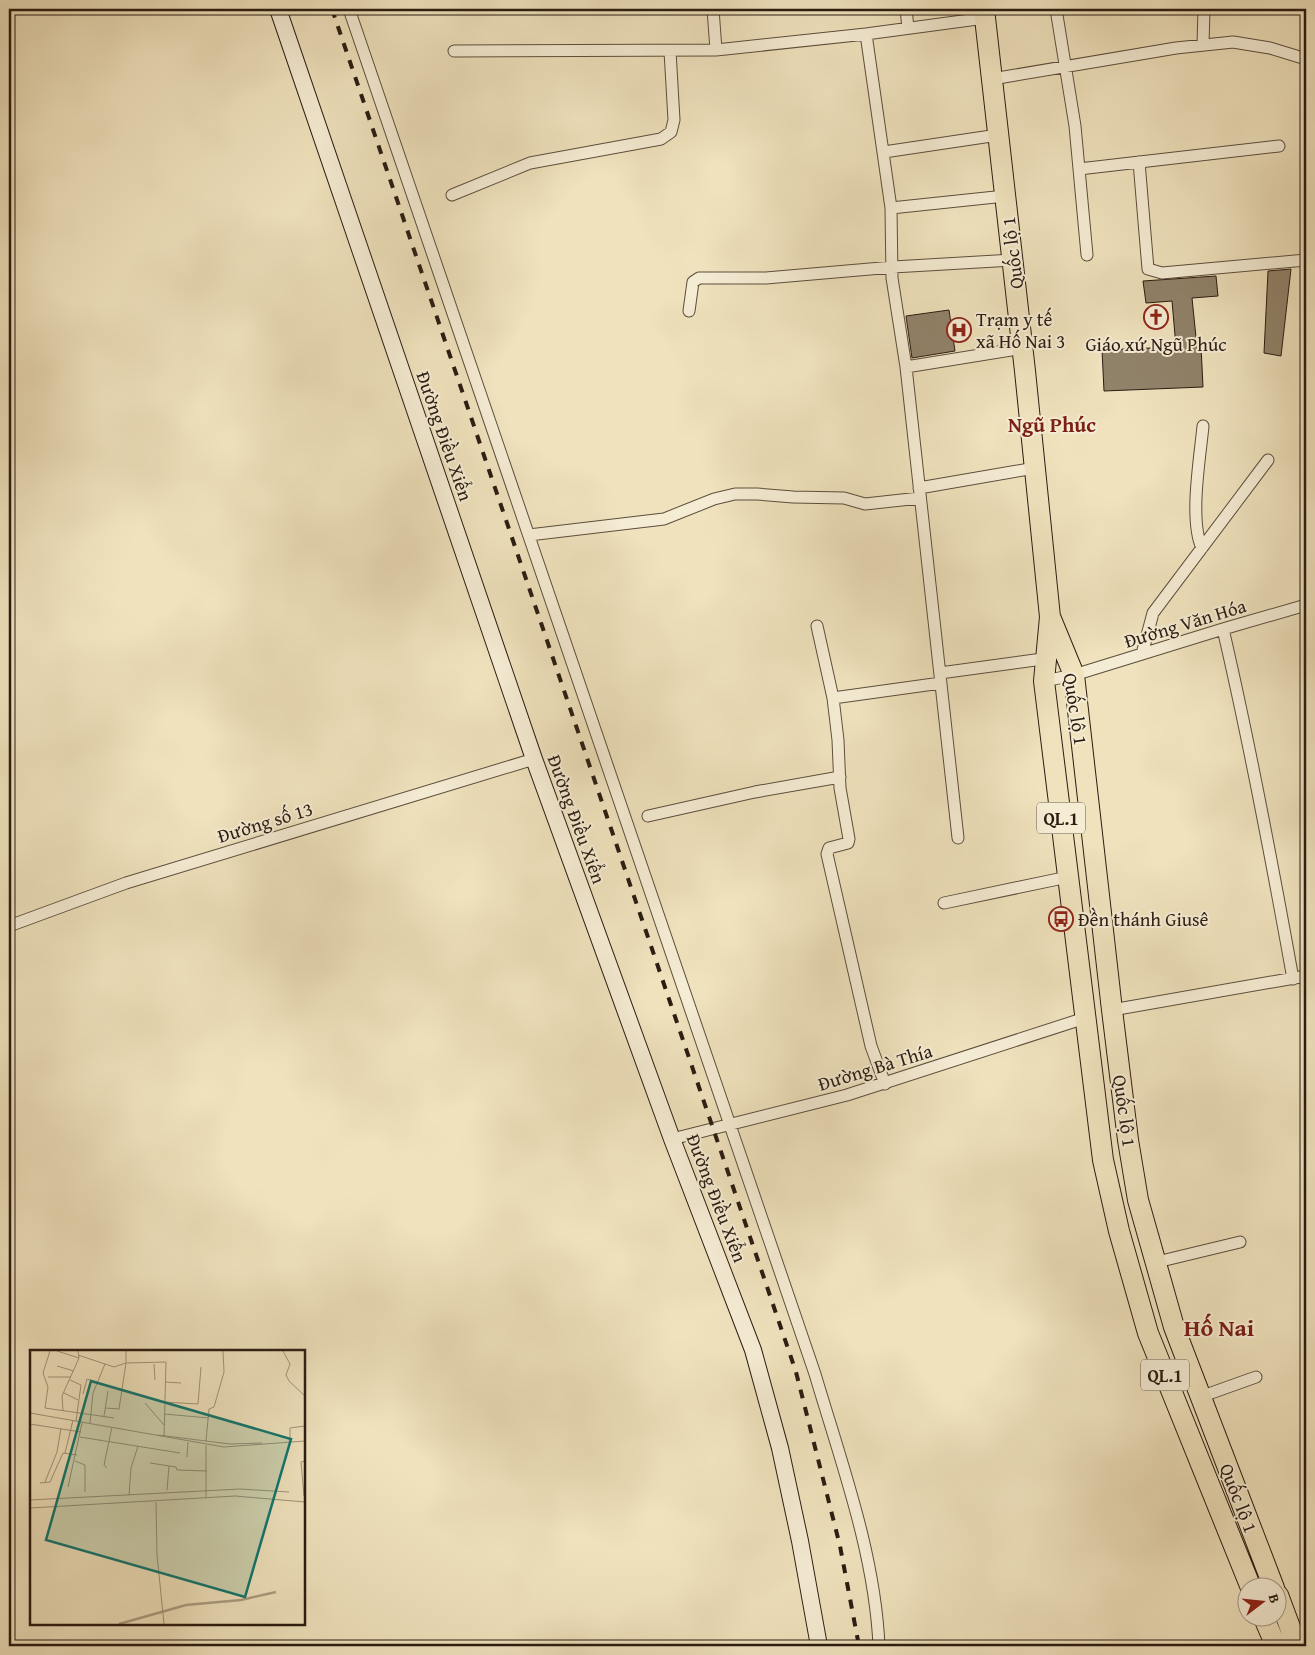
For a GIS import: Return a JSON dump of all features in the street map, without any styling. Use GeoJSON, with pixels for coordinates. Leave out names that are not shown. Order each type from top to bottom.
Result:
{"type":"FeatureCollection","features":[{"type":"Feature","properties":{"kind":"highway","name":"Quốc lộ 1"},"geometry":{"type":"LineString","coordinates":[[984,13],[1023,348],[1050,617],[1044,681],[1103,1160],[1119,1231],[1146,1324],[1248,1578]]}},
{"type":"Feature","properties":{"kind":"highway","name":"Quốc lộ 1"},"geometry":{"type":"LineString","coordinates":[[1050,617],[1074,675],[1112,1010],[1128,1140],[1137,1190],[1174,1327],[1270,1578]]}},
{"type":"Feature","properties":{"kind":"highway"},"geometry":{"type":"LineString","coordinates":[[1084,1018],[1112,1010]]}},
{"type":"Feature","properties":{"kind":"highway"},"geometry":{"type":"LineString","coordinates":[[1288,1622],[1297,1646]]}},
{"type":"Feature","properties":{"kind":"highway"},"geometry":{"type":"LineString","coordinates":[[1268,1628],[1276,1646]]}},
{"type":"Feature","properties":{"kind":"street","name":"Đường Điều Xiển"},"geometry":{"type":"LineString","coordinates":[[278,9],[534,759],[672,1139],[753,1350],[780,1448],[819,1646]]}},
{"type":"Feature","properties":{"kind":"street"},"geometry":{"type":"LineString","coordinates":[[349,9],[815,1374],[851,1496],[873,1585],[878,1614],[879,1646]]}},
{"type":"Feature","properties":{"kind":"street"},"geometry":{"type":"LineString","coordinates":[[713,9],[716,50]]}},
{"type":"Feature","properties":{"kind":"street"},"geometry":{"type":"LineString","coordinates":[[906,9],[908,28]]}},
{"type":"Feature","properties":{"kind":"street"},"geometry":{"type":"LineString","coordinates":[[1056,9],[1075,126],[1087,256]]}},
{"type":"Feature","properties":{"kind":"street"},"geometry":{"type":"LineString","coordinates":[[1203,45],[1204,9]]}},
{"type":"Feature","properties":{"kind":"street"},"geometry":{"type":"LineString","coordinates":[[454,51],[716,50],[866,34],[984,13]]}},
{"type":"Feature","properties":{"kind":"street"},"geometry":{"type":"LineString","coordinates":[[866,34],[891,208],[892,278],[906,367],[958,838]]}},
{"type":"Feature","properties":{"kind":"street"},"geometry":{"type":"LineString","coordinates":[[992,79],[1203,45],[1234,42],[1270,48],[1306,59]]}},
{"type":"Feature","properties":{"kind":"street"},"geometry":{"type":"LineString","coordinates":[[452,195],[530,163],[661,139],[671,132],[674,120],[670,51]]}},
{"type":"Feature","properties":{"kind":"street"},"geometry":{"type":"LineString","coordinates":[[884,152],[998,135]]}},
{"type":"Feature","properties":{"kind":"street"},"geometry":{"type":"LineString","coordinates":[[1079,169],[1279,146]]}},
{"type":"Feature","properties":{"kind":"street"},"geometry":{"type":"LineString","coordinates":[[1139,162],[1148,268],[1162,273],[1306,260]]}},
{"type":"Feature","properties":{"kind":"street"},"geometry":{"type":"LineString","coordinates":[[891,208],[1005,196]]}},
{"type":"Feature","properties":{"kind":"street"},"geometry":{"type":"LineString","coordinates":[[689,311],[693,282],[699,278],[775,278],[893,267],[1012,260]]}},
{"type":"Feature","properties":{"kind":"street"},"geometry":{"type":"LineString","coordinates":[[906,367],[1023,348]]}},
{"type":"Feature","properties":{"kind":"street"},"geometry":{"type":"LineString","coordinates":[[1202,426],[1195,522],[1198,540],[1202,548]]}},
{"type":"Feature","properties":{"kind":"street"},"geometry":{"type":"LineString","coordinates":[[1142,654],[1153,613],[1268,460]]}},
{"type":"Feature","properties":{"kind":"street"},"geometry":{"type":"LineString","coordinates":[[529,536],[664,518],[714,499],[735,494],[844,498],[865,504],[1035,468]]}},
{"type":"Feature","properties":{"kind":"street","name":"Đường Văn Hóa"},"geometry":{"type":"LineString","coordinates":[[1044,681],[1074,675],[1306,605]]}},
{"type":"Feature","properties":{"kind":"street"},"geometry":{"type":"LineString","coordinates":[[817,626],[833,698],[840,777],[849,839],[848,843],[830,848],[827,854],[871,1046],[885,1084]]}},
{"type":"Feature","properties":{"kind":"street"},"geometry":{"type":"LineString","coordinates":[[1223,629],[1259,796],[1293,979]]}},
{"type":"Feature","properties":{"kind":"street"},"geometry":{"type":"LineString","coordinates":[[833,698],[1046,658],[1066,656]]}},
{"type":"Feature","properties":{"kind":"street","name":"Đường số 13"},"geometry":{"type":"LineString","coordinates":[[9,926],[126,883],[534,759]]}},
{"type":"Feature","properties":{"kind":"street"},"geometry":{"type":"LineString","coordinates":[[648,816],[755,792],[840,777]]}},
{"type":"Feature","properties":{"kind":"street"},"geometry":{"type":"LineString","coordinates":[[944,903],[1068,876]]}},
{"type":"Feature","properties":{"kind":"street"},"geometry":{"type":"LineString","coordinates":[[1112,1010],[1306,976]]}},
{"type":"Feature","properties":{"kind":"street","name":"Đường Bà Thía"},"geometry":{"type":"LineString","coordinates":[[672,1139],[885,1084],[1084,1018]]}},
{"type":"Feature","properties":{"kind":"street"},"geometry":{"type":"LineString","coordinates":[[1156,1262],[1240,1242]]}},
{"type":"Feature","properties":{"kind":"street"},"geometry":{"type":"LineString","coordinates":[[1200,1397],[1256,1377]]}},
{"type":"Feature","properties":{"kind":"building"},"geometry":{"type":"Polygon","coordinates":[[[1291,269],[1281,356],[1264,353],[1268,271],[1291,269]]]}},
{"type":"Feature","properties":{"kind":"building"},"geometry":{"type":"Polygon","coordinates":[[[1216,276],[1218,296],[1192,298],[1197,347],[1201,346],[1203,387],[1104,391],[1102,350],[1176,347],[1172,301],[1146,303],[1143,281],[1216,276]]]}},
{"type":"Feature","properties":{"kind":"building"},"geometry":{"type":"Polygon","coordinates":[[[949,310],[955,351],[912,358],[906,316],[949,310]]]}},
{"type":"Feature","properties":{"kind":"railway"},"geometry":{"type":"LineString","coordinates":[[332,9],[796,1372],[840,1546],[859,1646]]}},
{"type":"Feature","properties":{"kind":"place","name":"Giáo xứ Ngũ Phúc"},"geometry":{"type":"Point","coordinates":[1156,317]}},
{"type":"Feature","properties":{"kind":"place","name":"Trạm y tế xã Hố Nai 3"},"geometry":{"type":"Point","coordinates":[959,330]}},
{"type":"Feature","properties":{"kind":"place","name":"Đền thánh Giusê"},"geometry":{"type":"Point","coordinates":[1061,919]}},
{"type":"Feature","properties":{"kind":"district","name":"Ngũ Phúc"},"geometry":{"type":"Point","coordinates":[1052,424]}},
{"type":"Feature","properties":{"kind":"district","name":"Hố Nai"},"geometry":{"type":"Point","coordinates":[1219,1327]}}]}
